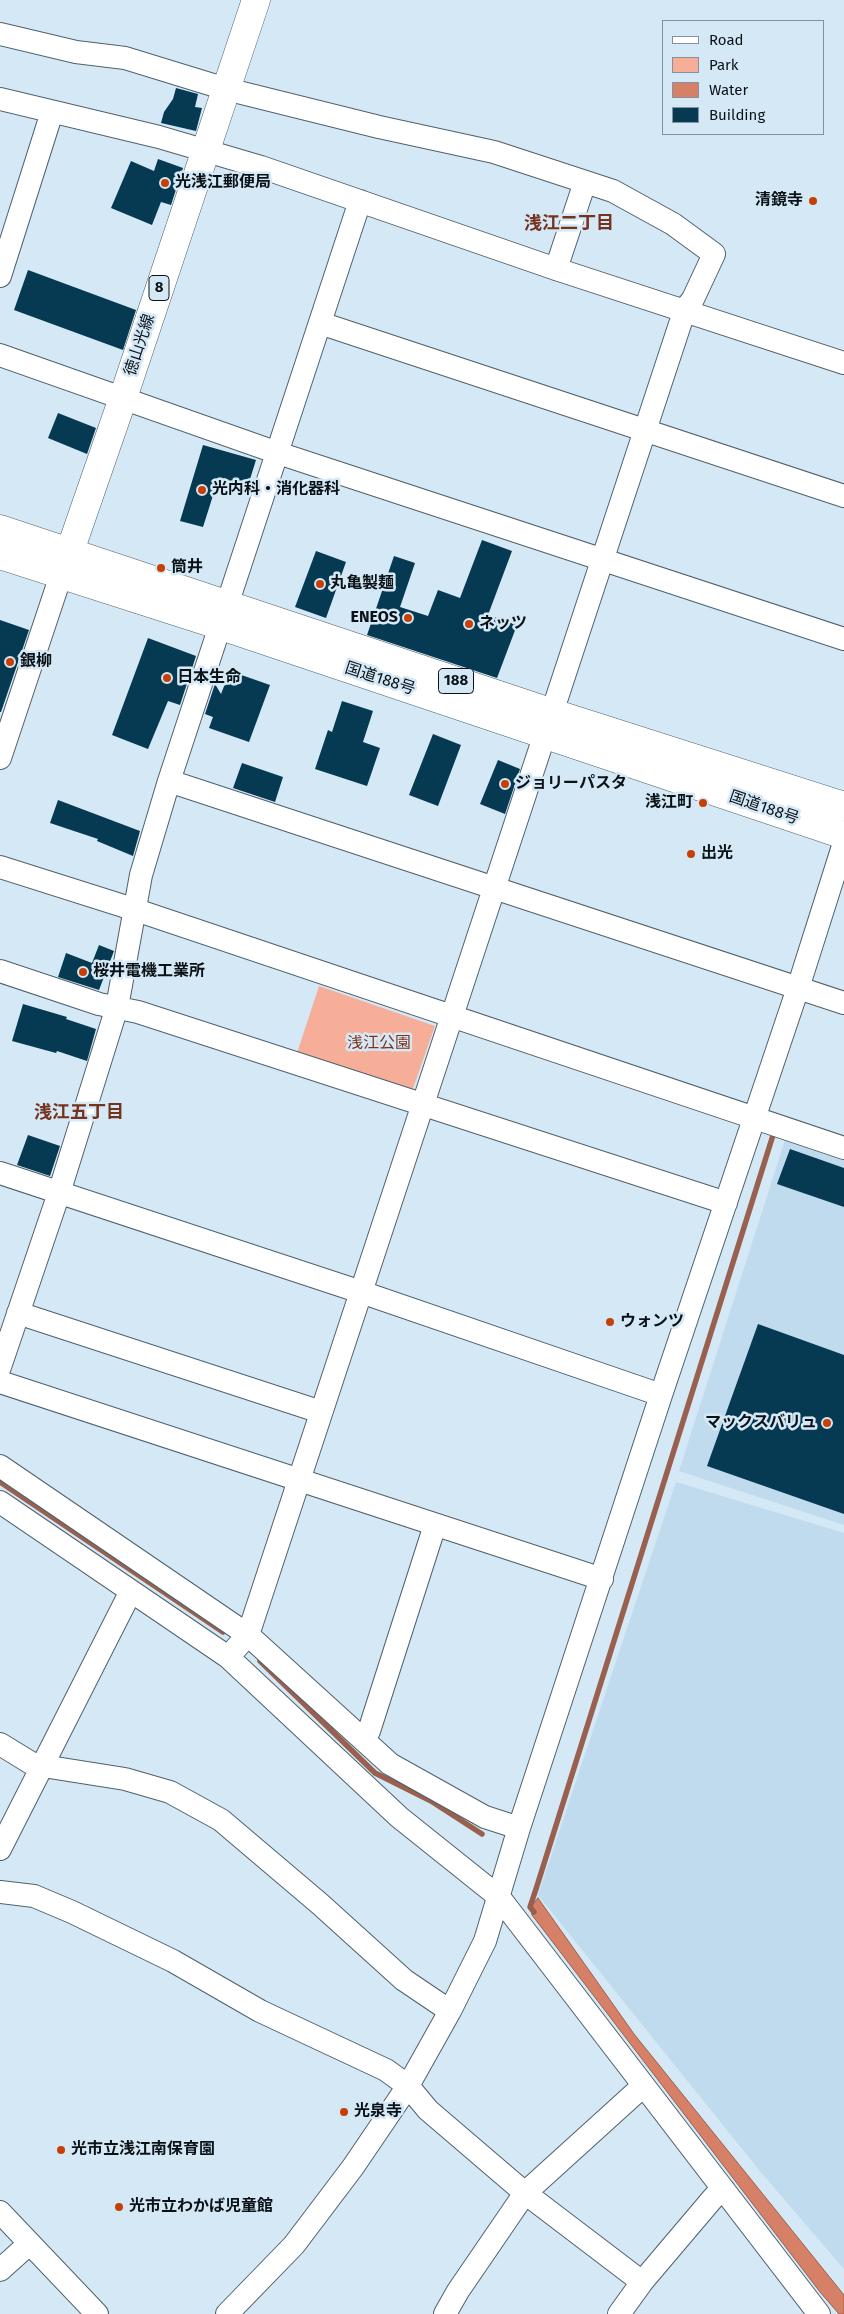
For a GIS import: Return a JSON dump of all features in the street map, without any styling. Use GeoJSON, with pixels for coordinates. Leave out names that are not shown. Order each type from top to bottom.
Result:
{"type":"FeatureCollection","features":[{"type":"Feature","properties":{"kind":"main road","name":"徳山光線"},"geometry":{"type":"LineString","coordinates":[[66,564],[207,151],[256,0]]}},
{"type":"Feature","properties":{"kind":"main road","name":"国道188号"},"geometry":{"type":"LineString","coordinates":[[0,529],[66,564],[549,723],[844,835]]}},
{"type":"Feature","properties":{"kind":"main road","name":"国道188号"},"geometry":{"type":"LineString","coordinates":[[0,555],[66,564]]}},
{"type":"Feature","properties":{"kind":"main road","name":"国道188号"},"geometry":{"type":"LineString","coordinates":[[549,723],[844,806]]}},
{"type":"Feature","properties":{"kind":"street"},"geometry":{"type":"LineString","coordinates":[[0,34],[76,52],[125,58],[226,89],[379,127],[494,152],[613,191],[673,224],[714,254],[693,298],[685,309],[248,1635],[228,1657]]}},
{"type":"Feature","properties":{"kind":"street"},"geometry":{"type":"LineString","coordinates":[[0,99],[159,137],[207,151],[360,201],[556,269],[685,309],[844,363]]}},
{"type":"Feature","properties":{"kind":"street"},"geometry":{"type":"LineString","coordinates":[[0,276],[52,112]]}},
{"type":"Feature","properties":{"kind":"street"},"geometry":{"type":"LineString","coordinates":[[556,269],[585,182]]}},
{"type":"Feature","properties":{"kind":"street"},"geometry":{"type":"LineString","coordinates":[[0,1367],[59,1193],[117,1007],[141,875],[169,781],[360,201]]}},
{"type":"Feature","properties":{"kind":"street"},"geometry":{"type":"LineString","coordinates":[[320,323],[844,496]]}},
{"type":"Feature","properties":{"kind":"street"},"geometry":{"type":"LineString","coordinates":[[0,355],[278,453],[844,638]]}},
{"type":"Feature","properties":{"kind":"street"},"geometry":{"type":"LineString","coordinates":[[0,758],[9,702],[66,564]]}},
{"type":"Feature","properties":{"kind":"street"},"geometry":{"type":"LineString","coordinates":[[169,781],[844,1003]]}},
{"type":"Feature","properties":{"kind":"street"},"geometry":{"type":"LineString","coordinates":[[226,2314],[294,2245],[353,2167],[408,2086],[450,2011],[484,1941],[519,1828],[661,1395],[798,988],[844,843]]}},
{"type":"Feature","properties":{"kind":"street"},"geometry":{"type":"LineString","coordinates":[[0,867],[136,910],[844,1148]]}},
{"type":"Feature","properties":{"kind":"street"},"geometry":{"type":"LineString","coordinates":[[0,972],[99,1004],[138,1012],[726,1203]]}},
{"type":"Feature","properties":{"kind":"street"},"geometry":{"type":"LineString","coordinates":[[0,1173],[361,1292],[661,1395]]}},
{"type":"Feature","properties":{"kind":"street"},"geometry":{"type":"LineString","coordinates":[[18,1313],[321,1412]]}},
{"type":"Feature","properties":{"kind":"street"},"geometry":{"type":"LineString","coordinates":[[0,1382],[602,1579]]}},
{"type":"Feature","properties":{"kind":"street"},"geometry":{"type":"LineString","coordinates":[[0,1466],[248,1635],[390,1764],[485,1817],[519,1828]]}},
{"type":"Feature","properties":{"kind":"street"},"geometry":{"type":"LineString","coordinates":[[0,1502],[228,1657],[399,1817],[499,1897],[819,2314]]}},
{"type":"Feature","properties":{"kind":"street"},"geometry":{"type":"LineString","coordinates":[[364,1740],[435,1525]]}},
{"type":"Feature","properties":{"kind":"street"},"geometry":{"type":"LineString","coordinates":[[0,1849],[131,1591]]}},
{"type":"Feature","properties":{"kind":"street"},"geometry":{"type":"LineString","coordinates":[[0,1744],[31,1763],[126,1779],[170,1792],[221,1820],[320,1904],[404,1980],[450,2011]]}},
{"type":"Feature","properties":{"kind":"street"},"geometry":{"type":"LineString","coordinates":[[0,1892],[34,1896],[72,1912],[173,1961],[260,2011],[386,2070],[408,2086],[428,2110],[525,2193],[642,2282]]}},
{"type":"Feature","properties":{"kind":"street"},"geometry":{"type":"LineString","coordinates":[[445,2314],[458,2291],[525,2193],[643,2086]]}},
{"type":"Feature","properties":{"kind":"street"},"geometry":{"type":"LineString","coordinates":[[619,2314],[642,2282],[714,2197],[724,2190]]}},
{"type":"Feature","properties":{"kind":"street"},"geometry":{"type":"LineString","coordinates":[[0,2212],[96,2314]]}},
{"type":"Feature","properties":{"kind":"street"},"geometry":{"type":"LineString","coordinates":[[0,2270],[29,2244]]}},
{"type":"Feature","properties":{"kind":"shaded area"},"geometry":{"type":"Polygon","coordinates":[[[785,1140],[844,1159],[844,1525],[679,1471],[785,1140]]]}},
{"type":"Feature","properties":{"kind":"shaded area"},"geometry":{"type":"Polygon","coordinates":[[[676,1482],[844,1533],[844,2269],[759,2170],[538,1895],[676,1482]]]}},
{"type":"Feature","properties":{"kind":"green space","name":"浅江公園"},"geometry":{"type":"Polygon","coordinates":[[[319,986],[435,1026],[411,1094],[297,1053],[319,986]]]}},
{"type":"Feature","properties":{"kind":"water"},"geometry":{"type":"Polygon","coordinates":[[[538,1898],[634,2034],[844,2295],[844,2314],[839,2314],[820,2292],[532,1915],[530,1907],[538,1898]]]}},
{"type":"Feature","properties":{"kind":"building"},"geometry":{"type":"Polygon","coordinates":[[[176,88],[198,94],[195,107],[202,108],[196,131],[161,123],[164,112],[173,99],[176,88]]]}},
{"type":"Feature","properties":{"kind":"building"},"geometry":{"type":"Polygon","coordinates":[[[158,159],[183,168],[171,205],[161,202],[152,225],[111,208],[131,161],[154,171],[158,159]]]}},
{"type":"Feature","properties":{"kind":"building"},"geometry":{"type":"Polygon","coordinates":[[[28,270],[136,310],[123,350],[14,310],[28,270]]]}},
{"type":"Feature","properties":{"kind":"building"},"geometry":{"type":"Polygon","coordinates":[[[58,413],[96,428],[87,454],[48,438],[58,413]]]}},
{"type":"Feature","properties":{"kind":"building","name":"光内科・消化器科"},"geometry":{"type":"Polygon","coordinates":[[[203,445],[256,460],[245,495],[216,486],[203,527],[180,521],[203,445]]]}},
{"type":"Feature","properties":{"kind":"building"},"geometry":{"type":"Polygon","coordinates":[[[482,540],[512,551],[488,615],[517,625],[497,678],[367,635],[394,556],[415,563],[400,607],[428,616],[438,590],[460,598],[482,540]]]}},
{"type":"Feature","properties":{"kind":"building"},"geometry":{"type":"Polygon","coordinates":[[[316,551],[346,562],[326,618],[295,607],[316,551]]]}},
{"type":"Feature","properties":{"kind":"building","name":"銀柳"},"geometry":{"type":"Polygon","coordinates":[[[0,620],[29,630],[1,712],[0,712],[0,620]]]}},
{"type":"Feature","properties":{"kind":"building"},"geometry":{"type":"Polygon","coordinates":[[[148,638],[196,656],[180,705],[168,701],[148,749],[112,735],[148,638]]]}},
{"type":"Feature","properties":{"kind":"building"},"geometry":{"type":"Polygon","coordinates":[[[230,671],[270,685],[249,742],[209,728],[213,717],[205,714],[215,684],[221,694],[230,671]]]}},
{"type":"Feature","properties":{"kind":"building"},"geometry":{"type":"Polygon","coordinates":[[[342,701],[373,711],[363,742],[380,748],[367,786],[315,769],[328,730],[332,732],[342,701]]]}},
{"type":"Feature","properties":{"kind":"building"},"geometry":{"type":"Polygon","coordinates":[[[433,734],[461,745],[438,806],[409,795],[433,734]]]}},
{"type":"Feature","properties":{"kind":"building"},"geometry":{"type":"Polygon","coordinates":[[[498,760],[520,769],[505,814],[480,804],[498,760]]]}},
{"type":"Feature","properties":{"kind":"building"},"geometry":{"type":"Polygon","coordinates":[[[242,763],[283,777],[275,802],[233,788],[242,763]]]}},
{"type":"Feature","properties":{"kind":"building"},"geometry":{"type":"Polygon","coordinates":[[[58,800],[140,831],[133,856],[97,841],[98,839],[50,823],[58,800]]]}},
{"type":"Feature","properties":{"kind":"building","name":"桜井電機工業所"},"geometry":{"type":"Polygon","coordinates":[[[99,945],[114,951],[99,990],[58,977],[66,953],[92,963],[99,945]]]}},
{"type":"Feature","properties":{"kind":"building"},"geometry":{"type":"Polygon","coordinates":[[[23,1004],[67,1017],[66,1019],[96,1029],[87,1061],[57,1051],[56,1053],[12,1041],[23,1004]]]}},
{"type":"Feature","properties":{"kind":"building"},"geometry":{"type":"Polygon","coordinates":[[[28,1135],[60,1146],[50,1176],[17,1165],[28,1135]]]}},
{"type":"Feature","properties":{"kind":"building"},"geometry":{"type":"Polygon","coordinates":[[[790,1149],[844,1168],[844,1207],[777,1184],[790,1149]]]}},
{"type":"Feature","properties":{"kind":"building"},"geometry":{"type":"Polygon","coordinates":[[[758,1324],[844,1355],[844,1514],[707,1466],[758,1324]]]}},
{"type":"Feature","properties":{"kind":"waterway"},"geometry":{"type":"LineString","coordinates":[[534,1912],[530,1907],[774,1132]]}},
{"type":"Feature","properties":{"kind":"waterway"},"geometry":{"type":"LineString","coordinates":[[0,1482],[223,1632]]}},
{"type":"Feature","properties":{"kind":"waterway"},"geometry":{"type":"LineString","coordinates":[[260,1661],[375,1773],[431,1801],[482,1834]]}},
{"type":"Feature","properties":{"kind":"place","name":"光浅江郵便局"},"geometry":{"type":"Point","coordinates":[165,183]}},
{"type":"Feature","properties":{"kind":"place","name":"清鏡寺"},"geometry":{"type":"Point","coordinates":[813,201]}},
{"type":"Feature","properties":{"kind":"place","name":"光内科・消化器科"},"geometry":{"type":"Point","coordinates":[202,490]}},
{"type":"Feature","properties":{"kind":"place","name":"筒井"},"geometry":{"type":"Point","coordinates":[161,568]}},
{"type":"Feature","properties":{"kind":"place","name":"丸亀製麺"},"geometry":{"type":"Point","coordinates":[320,584]}},
{"type":"Feature","properties":{"kind":"place","name":"ENEOS"},"geometry":{"type":"Point","coordinates":[408,618]}},
{"type":"Feature","properties":{"kind":"place","name":"ネッツ"},"geometry":{"type":"Point","coordinates":[469,624]}},
{"type":"Feature","properties":{"kind":"place","name":"銀柳"},"geometry":{"type":"Point","coordinates":[10,662]}},
{"type":"Feature","properties":{"kind":"place","name":"日本生命"},"geometry":{"type":"Point","coordinates":[167,678]}},
{"type":"Feature","properties":{"kind":"place","name":"ジョリーパスタ"},"geometry":{"type":"Point","coordinates":[505,784]}},
{"type":"Feature","properties":{"kind":"place","name":"浅江町"},"geometry":{"type":"Point","coordinates":[703,803]}},
{"type":"Feature","properties":{"kind":"place","name":"出光"},"geometry":{"type":"Point","coordinates":[691,854]}},
{"type":"Feature","properties":{"kind":"place","name":"桜井電機工業所"},"geometry":{"type":"Point","coordinates":[83,972]}},
{"type":"Feature","properties":{"kind":"place","name":"ウォンツ"},"geometry":{"type":"Point","coordinates":[610,1322]}},
{"type":"Feature","properties":{"kind":"place","name":"マックスバリュ"},"geometry":{"type":"Point","coordinates":[827,1423]}},
{"type":"Feature","properties":{"kind":"place","name":"光泉寺"},"geometry":{"type":"Point","coordinates":[344,2112]}},
{"type":"Feature","properties":{"kind":"place","name":"光市立浅江南保育園"},"geometry":{"type":"Point","coordinates":[61,2150]}},
{"type":"Feature","properties":{"kind":"place","name":"光市立わかば児童館"},"geometry":{"type":"Point","coordinates":[119,2207]}},
{"type":"Feature","properties":{"kind":"district","name":"浅江二丁目"},"geometry":{"type":"Point","coordinates":[569,224]}},
{"type":"Feature","properties":{"kind":"district","name":"浅江五丁目"},"geometry":{"type":"Point","coordinates":[79,1113]}}]}
